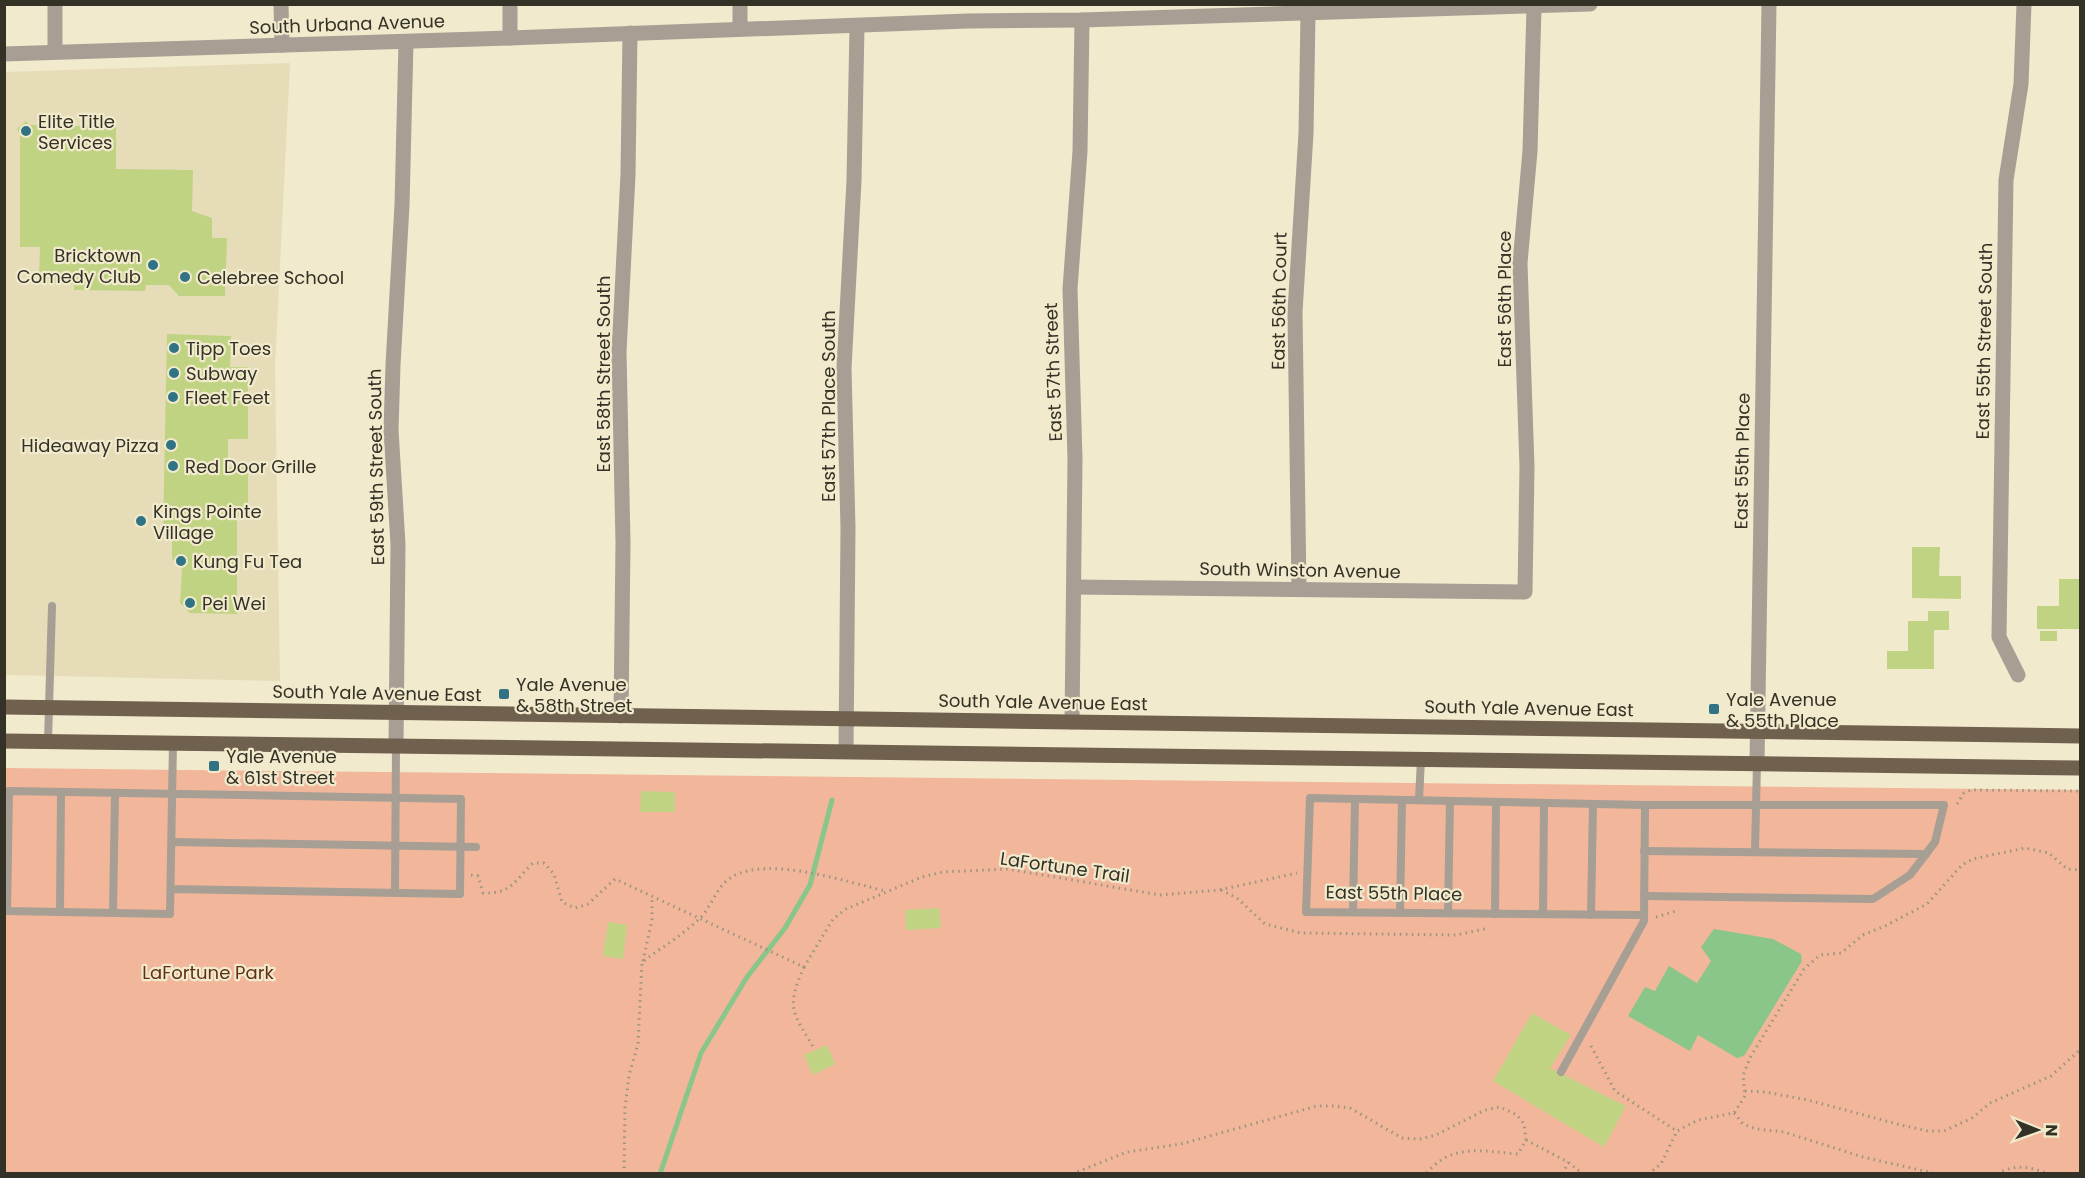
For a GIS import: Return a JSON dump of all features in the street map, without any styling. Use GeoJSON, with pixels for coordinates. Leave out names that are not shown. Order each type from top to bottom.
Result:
{"type":"FeatureCollection","features":[{"type":"Feature","properties":{"kind":"main road","name":"South Yale Avenue East"},"geometry":{"type":"LineString","coordinates":[[4,707],[2080,736]]}},
{"type":"Feature","properties":{"kind":"main road"},"geometry":{"type":"LineString","coordinates":[[4,741],[2080,768]]}},
{"type":"Feature","properties":{"kind":"street"},"geometry":{"type":"LineString","coordinates":[[55,4],[55,52]]}},
{"type":"Feature","properties":{"kind":"street"},"geometry":{"type":"LineString","coordinates":[[281,4],[282,45]]}},
{"type":"Feature","properties":{"kind":"street"},"geometry":{"type":"LineString","coordinates":[[510,4],[510,38]]}},
{"type":"Feature","properties":{"kind":"street"},"geometry":{"type":"LineString","coordinates":[[740,4],[740,28]]}},
{"type":"Feature","properties":{"kind":"street"},"geometry":{"type":"LineString","coordinates":[[968,4],[968,21]]}},
{"type":"Feature","properties":{"kind":"street","name":"South Urbana Avenue"},"geometry":{"type":"LineString","coordinates":[[4,54],[406,42],[740,28],[1082,20],[1193,11],[1308,14],[1419,7],[1534,7],[1590,4]]}},
{"type":"Feature","properties":{"kind":"street","name":"East 55th Place"},"geometry":{"type":"LineString","coordinates":[[1757,763],[1769,4]]}},
{"type":"Feature","properties":{"kind":"street"},"geometry":{"type":"LineString","coordinates":[[2009,4],[2024,5]]}},
{"type":"Feature","properties":{"kind":"street","name":"East 55th Street South"},"geometry":{"type":"LineString","coordinates":[[2018,675],[1999,637],[2006,180],[2021,84],[2024,5]]}},
{"type":"Feature","properties":{"kind":"street","name":"East 56th Place"},"geometry":{"type":"LineString","coordinates":[[1526,592],[1527,467],[1520,263],[1530,152],[1534,7]]}},
{"type":"Feature","properties":{"kind":"street","name":"East 56th Court"},"geometry":{"type":"LineString","coordinates":[[1299,589],[1295,312],[1306,133],[1308,14]]}},
{"type":"Feature","properties":{"kind":"street","name":"East 57th Street"},"geometry":{"type":"LineString","coordinates":[[1072,722],[1075,459],[1070,289],[1080,151],[1082,20]]}},
{"type":"Feature","properties":{"kind":"street","name":"East 57th Place South"},"geometry":{"type":"LineString","coordinates":[[846,751],[848,528],[844,368],[854,181],[857,26]]}},
{"type":"Feature","properties":{"kind":"street","name":"East 58th Street South"},"geometry":{"type":"LineString","coordinates":[[621,716],[623,543],[619,352],[628,175],[630,33]]}},
{"type":"Feature","properties":{"kind":"street","name":"East 59th Street South"},"geometry":{"type":"LineString","coordinates":[[396,746],[398,544],[391,419],[402,205],[406,42]]}},
{"type":"Feature","properties":{"kind":"street","name":"South Winston Avenue"},"geometry":{"type":"LineString","coordinates":[[1074,587],[1526,592]]}},
{"type":"Feature","properties":{"kind":"lane"},"geometry":{"type":"LineString","coordinates":[[48,741],[52,606]]}},
{"type":"Feature","properties":{"kind":"lane"},"geometry":{"type":"LineString","coordinates":[[171,889],[460,894],[461,847],[461,799],[396,798],[172,794],[115,793],[9,791],[7,911],[170,914],[172,842],[172,794],[173,743]]}},
{"type":"Feature","properties":{"kind":"lane","name":"East 59th Street South"},"geometry":{"type":"LineString","coordinates":[[395,893],[396,746]]}},
{"type":"Feature","properties":{"kind":"lane"},"geometry":{"type":"LineString","coordinates":[[1419,800],[1421,759]]}},
{"type":"Feature","properties":{"kind":"lane","name":"East 55th Place"},"geometry":{"type":"LineString","coordinates":[[1643,915],[1306,912],[1310,798],[1757,806],[1757,763]]}},
{"type":"Feature","properties":{"kind":"lane"},"geometry":{"type":"LineString","coordinates":[[60,912],[62,792]]}},
{"type":"Feature","properties":{"kind":"lane"},"geometry":{"type":"LineString","coordinates":[[113,913],[115,793]]}},
{"type":"Feature","properties":{"kind":"lane"},"geometry":{"type":"LineString","coordinates":[[1353,912],[1355,799]]}},
{"type":"Feature","properties":{"kind":"lane"},"geometry":{"type":"LineString","coordinates":[[1400,913],[1402,800]]}},
{"type":"Feature","properties":{"kind":"lane"},"geometry":{"type":"LineString","coordinates":[[1448,913],[1450,801]]}},
{"type":"Feature","properties":{"kind":"lane"},"geometry":{"type":"LineString","coordinates":[[1495,914],[1496,802]]}},
{"type":"Feature","properties":{"kind":"lane"},"geometry":{"type":"LineString","coordinates":[[1543,914],[1544,803]]}},
{"type":"Feature","properties":{"kind":"lane"},"geometry":{"type":"LineString","coordinates":[[1591,915],[1593,804]]}},
{"type":"Feature","properties":{"kind":"lane"},"geometry":{"type":"LineString","coordinates":[[1561,1072],[1644,921],[1645,805]]}},
{"type":"Feature","properties":{"kind":"lane"},"geometry":{"type":"LineString","coordinates":[[1644,896],[1873,898],[1910,875],[1935,842],[1944,805],[1757,806],[1755,852]]}},
{"type":"Feature","properties":{"kind":"lane"},"geometry":{"type":"LineString","coordinates":[[172,842],[476,848]]}},
{"type":"Feature","properties":{"kind":"lane"},"geometry":{"type":"LineString","coordinates":[[1644,851],[1926,854]]}},
{"type":"Feature","properties":{"kind":"path"},"geometry":{"type":"LineString","coordinates":[[1648,1173],[1661,1164],[1677,1131],[1698,1120],[1734,1113],[1745,1096],[1743,1075],[1751,1056],[1804,969],[1820,955],[1841,953],[1863,935],[1927,904],[1962,865],[1973,859],[2025,848],[2049,853],[2067,869],[2080,870]]}},
{"type":"Feature","properties":{"kind":"path"},"geometry":{"type":"LineString","coordinates":[[460,874],[478,876],[483,893],[497,894],[511,887],[533,863],[544,863],[554,874],[562,902],[575,908],[588,904],[615,879],[804,968]]}},
{"type":"Feature","properties":{"kind":"path"},"geometry":{"type":"LineString","coordinates":[[642,962],[700,919],[710,902],[730,878],[750,869],[773,867],[888,892]]}},
{"type":"Feature","properties":{"kind":"path","name":"LaFortune Trail"},"geometry":{"type":"LineString","coordinates":[[815,1050],[793,1012],[794,991],[804,968],[832,919],[846,909],[922,877],[943,872],[1008,869],[1160,896],[1219,890],[1301,872]]}},
{"type":"Feature","properties":{"kind":"path"},"geometry":{"type":"LineString","coordinates":[[624,1173],[625,1108],[629,1075],[638,1044],[642,962],[652,920],[652,896]]}},
{"type":"Feature","properties":{"kind":"path"},"geometry":{"type":"LineString","coordinates":[[1592,1038],[1591,1047],[1615,1090],[1677,1131]]}},
{"type":"Feature","properties":{"kind":"path"},"geometry":{"type":"LineString","coordinates":[[1745,1091],[1765,1092],[1808,1100],[1901,1125],[1928,1131],[1944,1131],[1972,1118],[1990,1103],[2051,1076],[2080,1050]]}},
{"type":"Feature","properties":{"kind":"path"},"geometry":{"type":"LineString","coordinates":[[1072,1173],[1127,1152],[1181,1144],[1317,1106],[1350,1108],[1402,1138],[1420,1139],[1447,1130],[1485,1110],[1500,1107],[1517,1115],[1524,1124],[1526,1140],[1518,1154],[1467,1151],[1452,1153],[1439,1160],[1426,1173]]}},
{"type":"Feature","properties":{"kind":"path"},"geometry":{"type":"LineString","coordinates":[[1734,1113],[1743,1125],[1756,1129],[1784,1132],[1863,1157],[1937,1173]]}},
{"type":"Feature","properties":{"kind":"path"},"geometry":{"type":"LineString","coordinates":[[1526,1140],[1568,1162],[1583,1173]]}},
{"type":"Feature","properties":{"kind":"path"},"geometry":{"type":"LineString","coordinates":[[1563,1173],[1568,1162]]}},
{"type":"Feature","properties":{"kind":"path"},"geometry":{"type":"LineString","coordinates":[[1997,1173],[2023,1165],[2049,1173]]}},
{"type":"Feature","properties":{"kind":"shaded area","name":"Kings Pointe Village"},"geometry":{"type":"Polygon","coordinates":[[[290,63],[275,367],[280,681],[5,675],[4,72],[290,63]]]}},
{"type":"Feature","properties":{"kind":"shaded area"},"geometry":{"type":"Polygon","coordinates":[[[1714,929],[1773,939],[1801,954],[1802,961],[1744,1056],[1737,1058],[1698,1035],[1690,1051],[1628,1016],[1645,987],[1655,991],[1669,966],[1697,983],[1711,961],[1701,947],[1714,929]]]}},
{"type":"Feature","properties":{"kind":"green space","name":"LaFortune Park"},"geometry":{"type":"Polygon","coordinates":[[[5,768],[2080,790],[2080,1173],[5,1174],[5,768]]]}},
{"type":"Feature","properties":{"kind":"building"},"geometry":{"type":"Polygon","coordinates":[[[26,121],[29,125],[116,127],[116,169],[193,170],[192,211],[212,218],[212,238],[227,238],[225,296],[179,296],[169,285],[146,285],[145,291],[74,290],[74,284],[47,283],[39,276],[40,247],[20,247],[20,134],[17,129],[26,121]]]}},
{"type":"Feature","properties":{"kind":"building"},"geometry":{"type":"Polygon","coordinates":[[[167,334],[231,336],[230,367],[248,367],[248,439],[228,439],[228,467],[248,467],[248,517],[237,517],[237,614],[190,613],[180,603],[182,568],[172,559],[172,534],[163,534],[167,334]]]}},
{"type":"Feature","properties":{"kind":"building"},"geometry":{"type":"Polygon","coordinates":[[[1912,547],[1940,547],[1939,576],[1961,576],[1961,599],[1912,598],[1912,547]]]}},
{"type":"Feature","properties":{"kind":"building"},"geometry":{"type":"Polygon","coordinates":[[[2059,579],[2080,579],[2080,629],[2037,629],[2037,606],[2059,606],[2059,579]]]}},
{"type":"Feature","properties":{"kind":"building"},"geometry":{"type":"Polygon","coordinates":[[[1928,611],[1949,611],[1949,630],[1934,630],[1934,669],[1887,669],[1887,651],[1908,651],[1908,621],[1928,621],[1928,611]]]}},
{"type":"Feature","properties":{"kind":"building"},"geometry":{"type":"Polygon","coordinates":[[[2040,631],[2057,631],[2057,641],[2040,641],[2040,631]]]}},
{"type":"Feature","properties":{"kind":"building"},"geometry":{"type":"Polygon","coordinates":[[[641,791],[675,792],[675,812],[640,812],[641,791]]]}},
{"type":"Feature","properties":{"kind":"building"},"geometry":{"type":"Polygon","coordinates":[[[939,908],[941,928],[906,930],[905,910],[939,908]]]}},
{"type":"Feature","properties":{"kind":"building"},"geometry":{"type":"Polygon","coordinates":[[[608,922],[627,925],[623,959],[603,956],[608,922]]]}},
{"type":"Feature","properties":{"kind":"building"},"geometry":{"type":"Polygon","coordinates":[[[1532,1013],[1571,1035],[1550,1068],[1626,1106],[1604,1147],[1493,1081],[1532,1013]]]}},
{"type":"Feature","properties":{"kind":"building"},"geometry":{"type":"Polygon","coordinates":[[[827,1045],[835,1064],[813,1075],[804,1055],[827,1045]]]}},
{"type":"Feature","properties":{"kind":"waterway"},"geometry":{"type":"LineString","coordinates":[[660,1174],[701,1053],[747,977],[785,928],[810,885],[832,800]]}},
{"type":"Feature","properties":{"kind":"place","name":"Elite Title Services"},"geometry":{"type":"Point","coordinates":[26,131]}},
{"type":"Feature","properties":{"kind":"place","name":"Bricktown Comedy Club"},"geometry":{"type":"Point","coordinates":[153,265]}},
{"type":"Feature","properties":{"kind":"place","name":"Celebree School"},"geometry":{"type":"Point","coordinates":[185,277]}},
{"type":"Feature","properties":{"kind":"place","name":"Tipp Toes"},"geometry":{"type":"Point","coordinates":[174,348]}},
{"type":"Feature","properties":{"kind":"place","name":"Subway"},"geometry":{"type":"Point","coordinates":[174,373]}},
{"type":"Feature","properties":{"kind":"place","name":"Fleet Feet"},"geometry":{"type":"Point","coordinates":[173,397]}},
{"type":"Feature","properties":{"kind":"place","name":"Hideaway Pizza"},"geometry":{"type":"Point","coordinates":[171,445]}},
{"type":"Feature","properties":{"kind":"place","name":"Red Door Grille"},"geometry":{"type":"Point","coordinates":[173,466]}},
{"type":"Feature","properties":{"kind":"place","name":"Kings Pointe Village"},"geometry":{"type":"Point","coordinates":[141,521]}},
{"type":"Feature","properties":{"kind":"place","name":"Kung Fu Tea"},"geometry":{"type":"Point","coordinates":[181,561]}},
{"type":"Feature","properties":{"kind":"place","name":"Pei Wei"},"geometry":{"type":"Point","coordinates":[190,603]}},
{"type":"Feature","properties":{"kind":"place","name":"Yale Avenue & 58th Street"},"geometry":{"type":"Point","coordinates":[504,694]}},
{"type":"Feature","properties":{"kind":"place","name":"Yale Avenue & 55th Place"},"geometry":{"type":"Point","coordinates":[1714,709]}},
{"type":"Feature","properties":{"kind":"place","name":"Yale Avenue & 61st Street"},"geometry":{"type":"Point","coordinates":[214,766]}}]}
